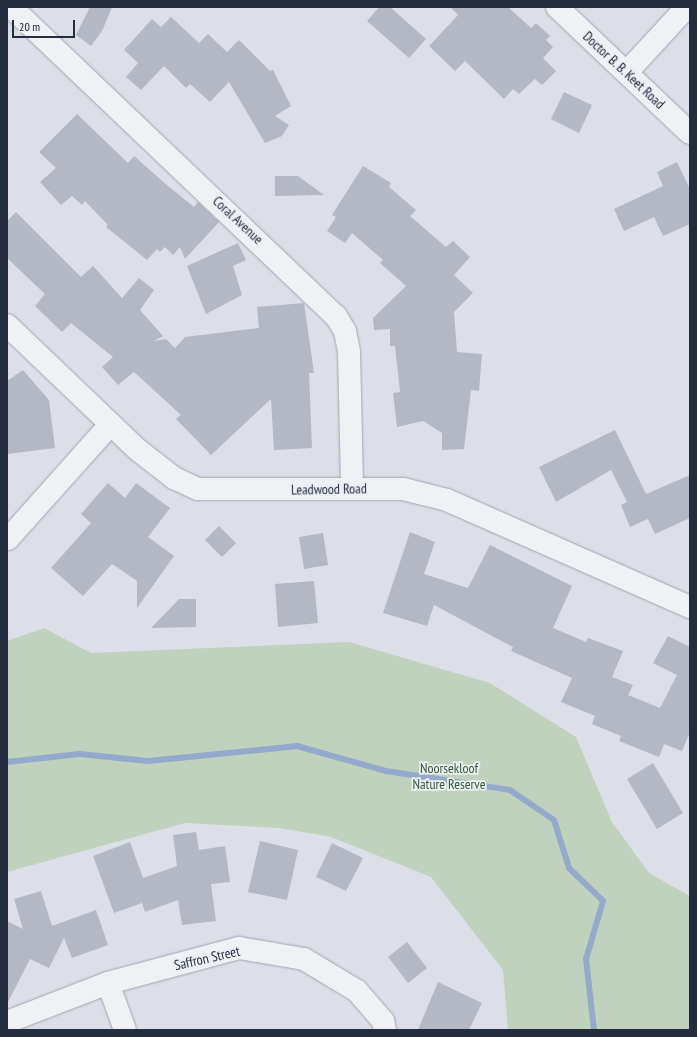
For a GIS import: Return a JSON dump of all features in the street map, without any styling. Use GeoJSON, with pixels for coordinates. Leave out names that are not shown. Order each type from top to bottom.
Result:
{"type":"FeatureCollection","features":[{"type":"Feature","properties":{"kind":"street","name":"Coral Avenue"},"geometry":{"type":"LineString","coordinates":[[11,7],[336,316],[345,331],[349,352],[352,488]]}},
{"type":"Feature","properties":{"kind":"street","name":"Doctor B. B. Keet Road"},"geometry":{"type":"LineString","coordinates":[[557,7],[690,133]]}},
{"type":"Feature","properties":{"kind":"street"},"geometry":{"type":"LineString","coordinates":[[627,72],[686,7]]}},
{"type":"Feature","properties":{"kind":"street","name":"Leadwood Road"},"geometry":{"type":"LineString","coordinates":[[7,325],[111,424],[174,478],[198,489],[403,489],[446,500],[690,607]]}},
{"type":"Feature","properties":{"kind":"street"},"geometry":{"type":"LineString","coordinates":[[8,539],[111,424]]}},
{"type":"Feature","properties":{"kind":"street","name":"Saffron Street"},"geometry":{"type":"LineString","coordinates":[[7,1022],[108,983],[239,948],[304,959],[357,991],[383,1021],[385,1030]]}},
{"type":"Feature","properties":{"kind":"street"},"geometry":{"type":"LineString","coordinates":[[108,983],[125,1030]]}},
{"type":"Feature","properties":{"kind":"green space","name":"Noorsekloof Nature Reserve"},"geometry":{"type":"Polygon","coordinates":[[[44,628],[91,653],[349,642],[490,683],[576,737],[612,822],[649,873],[690,896],[690,1030],[508,1030],[503,970],[431,877],[331,837],[280,828],[185,823],[7,872],[7,641],[44,628]]]}},
{"type":"Feature","properties":{"kind":"building"},"geometry":{"type":"Polygon","coordinates":[[[90,7],[112,7],[102,31],[91,46],[76,35],[90,7]]]}},
{"type":"Feature","properties":{"kind":"building"},"geometry":{"type":"Polygon","coordinates":[[[379,7],[390,7],[426,39],[409,58],[367,21],[379,7]]]}},
{"type":"Feature","properties":{"kind":"building"},"geometry":{"type":"Polygon","coordinates":[[[450,7],[508,7],[531,28],[536,23],[550,36],[546,40],[553,47],[543,58],[556,71],[542,85],[535,79],[519,94],[513,89],[504,99],[465,61],[455,71],[429,46],[458,15],[450,7]]]}},
{"type":"Feature","properties":{"kind":"building"},"geometry":{"type":"Polygon","coordinates":[[[171,17],[199,43],[208,34],[227,52],[239,40],[270,71],[273,70],[291,106],[275,116],[289,125],[282,136],[265,143],[229,82],[210,102],[190,84],[186,88],[164,66],[141,90],[126,77],[138,63],[124,50],[152,19],[161,27],[171,17]]]}},
{"type":"Feature","properties":{"kind":"building"},"geometry":{"type":"Polygon","coordinates":[[[564,92],[592,105],[579,133],[551,119],[564,92]]]}},
{"type":"Feature","properties":{"kind":"building"},"geometry":{"type":"Polygon","coordinates":[[[77,114],[128,163],[134,156],[194,207],[198,202],[219,222],[185,259],[180,247],[173,255],[165,247],[160,252],[157,249],[147,260],[106,227],[108,225],[85,201],[82,205],[72,196],[61,205],[40,182],[56,168],[39,152],[77,114]]]}},
{"type":"Feature","properties":{"kind":"building"},"geometry":{"type":"Polygon","coordinates":[[[677,162],[690,189],[690,224],[663,236],[654,217],[624,231],[614,209],[663,186],[657,172],[677,162]]]}},
{"type":"Feature","properties":{"kind":"building"},"geometry":{"type":"Polygon","coordinates":[[[363,166],[391,183],[389,187],[416,210],[410,216],[446,247],[453,241],[470,257],[454,275],[473,293],[454,312],[457,352],[482,354],[479,391],[471,390],[464,449],[442,450],[442,433],[423,421],[397,427],[393,393],[400,392],[395,346],[390,346],[390,329],[374,330],[373,318],[406,286],[380,263],[383,260],[352,233],[345,243],[327,231],[336,217],[332,215],[363,166]]]}},
{"type":"Feature","properties":{"kind":"building"},"geometry":{"type":"Polygon","coordinates":[[[275,176],[298,176],[324,195],[275,196],[275,176]]]}},
{"type":"Feature","properties":{"kind":"building"},"geometry":{"type":"Polygon","coordinates":[[[16,212],[81,277],[93,266],[122,298],[139,278],[154,290],[140,310],[163,336],[154,341],[166,339],[175,348],[185,337],[259,328],[257,307],[304,303],[314,373],[309,373],[312,448],[274,450],[271,399],[211,455],[176,419],[181,415],[134,372],[118,385],[102,367],[113,357],[71,323],[62,332],[35,306],[45,294],[7,258],[7,221],[16,212]]]}},
{"type":"Feature","properties":{"kind":"building"},"geometry":{"type":"Polygon","coordinates":[[[238,243],[246,260],[233,266],[242,295],[206,314],[187,266],[238,243]]]}},
{"type":"Feature","properties":{"kind":"building"},"geometry":{"type":"Polygon","coordinates":[[[23,370],[49,400],[55,448],[7,454],[7,381],[23,370]]]}},
{"type":"Feature","properties":{"kind":"building"},"geometry":{"type":"Polygon","coordinates":[[[615,430],[646,494],[690,475],[690,518],[655,534],[648,519],[630,527],[621,505],[627,502],[611,470],[556,502],[539,467],[615,430]]]}},
{"type":"Feature","properties":{"kind":"building"},"geometry":{"type":"Polygon","coordinates":[[[108,483],[125,498],[136,483],[170,508],[148,537],[174,556],[137,608],[137,581],[112,564],[83,596],[51,568],[91,523],[81,514],[108,483]]]}},
{"type":"Feature","properties":{"kind":"building"},"geometry":{"type":"Polygon","coordinates":[[[219,526],[236,543],[222,557],[205,540],[219,526]]]}},
{"type":"Feature","properties":{"kind":"building"},"geometry":{"type":"Polygon","coordinates":[[[410,532],[435,542],[424,574],[468,588],[490,545],[572,586],[553,628],[586,642],[588,638],[623,651],[612,677],[633,685],[628,695],[660,708],[677,675],[653,663],[668,636],[690,647],[690,732],[682,751],[664,744],[659,757],[619,741],[621,736],[592,724],[595,716],[561,702],[572,678],[511,651],[513,647],[434,605],[427,626],[383,613],[410,532]]]}},
{"type":"Feature","properties":{"kind":"building"},"geometry":{"type":"Polygon","coordinates":[[[323,533],[328,565],[304,569],[299,537],[323,533]]]}},
{"type":"Feature","properties":{"kind":"building"},"geometry":{"type":"Polygon","coordinates":[[[314,581],[318,623],[278,627],[275,584],[314,581]]]}},
{"type":"Feature","properties":{"kind":"building"},"geometry":{"type":"Polygon","coordinates":[[[179,599],[196,599],[196,627],[151,628],[179,599]]]}},
{"type":"Feature","properties":{"kind":"building"},"geometry":{"type":"Polygon","coordinates":[[[653,763],[683,813],[657,829],[627,779],[653,763]]]}},
{"type":"Feature","properties":{"kind":"building"},"geometry":{"type":"Polygon","coordinates":[[[196,832],[199,850],[225,846],[230,882],[211,884],[216,921],[182,925],[178,900],[145,912],[142,903],[114,913],[93,856],[130,842],[143,878],[177,866],[173,835],[196,832]]]}},
{"type":"Feature","properties":{"kind":"building"},"geometry":{"type":"Polygon","coordinates":[[[260,841],[298,850],[287,900],[248,892],[260,841]]]}},
{"type":"Feature","properties":{"kind":"building"},"geometry":{"type":"Polygon","coordinates":[[[332,843],[363,858],[346,891],[316,877],[332,843]]]}},
{"type":"Feature","properties":{"kind":"building"},"geometry":{"type":"Polygon","coordinates":[[[41,891],[52,926],[96,910],[108,945],[72,958],[64,938],[49,968],[30,959],[7,1004],[7,921],[23,929],[14,899],[41,891]]]}},
{"type":"Feature","properties":{"kind":"building"},"geometry":{"type":"Polygon","coordinates":[[[407,942],[427,968],[408,983],[388,957],[407,942]]]}},
{"type":"Feature","properties":{"kind":"building"},"geometry":{"type":"Polygon","coordinates":[[[438,982],[482,1003],[469,1030],[418,1030],[438,982]]]}},
{"type":"Feature","properties":{"kind":"waterway"},"geometry":{"type":"LineString","coordinates":[[7,762],[80,754],[148,761],[297,746],[386,771],[510,790],[554,820],[569,868],[603,901],[586,959],[594,1030]]}}]}
